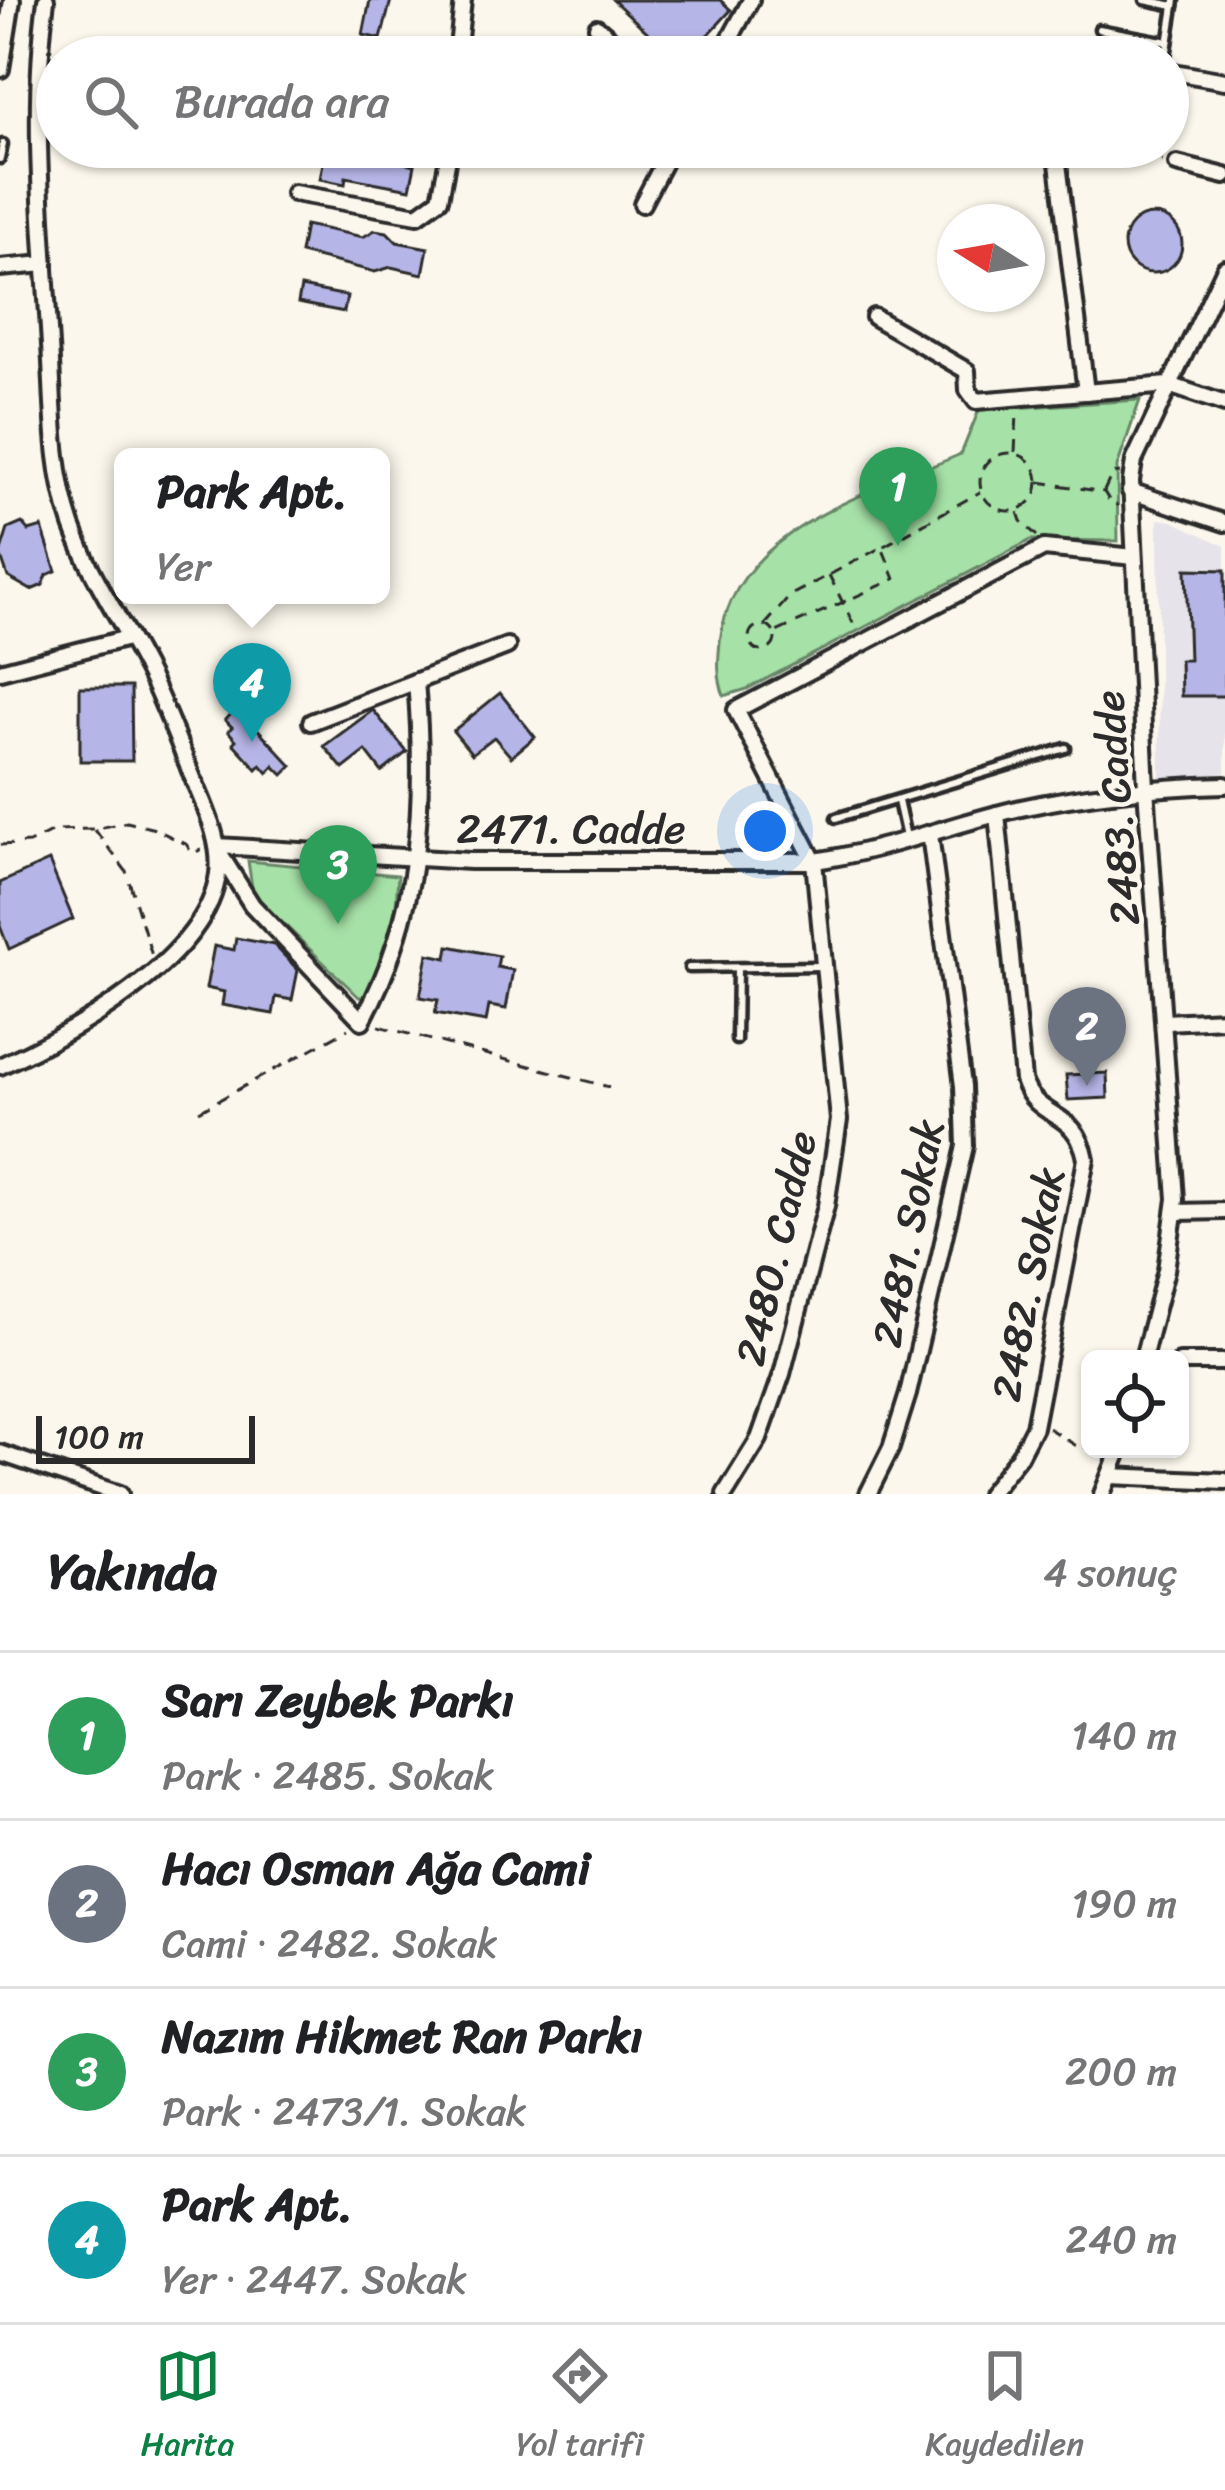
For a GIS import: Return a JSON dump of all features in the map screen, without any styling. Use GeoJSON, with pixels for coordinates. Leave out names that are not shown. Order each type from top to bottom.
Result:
{"type":"FeatureCollection","features":[{"type":"Feature","properties":{"kind":"street"},"geometry":{"type":"LineString","coordinates":[[1,69],[12,0]]}},
{"type":"Feature","properties":{"kind":"street"},"geometry":{"type":"LineString","coordinates":[[43,36],[46,0]]}},
{"type":"Feature","properties":{"kind":"street"},"geometry":{"type":"LineString","coordinates":[[459,36],[463,0]]}},
{"type":"Feature","properties":{"kind":"street"},"geometry":{"type":"LineString","coordinates":[[731,36],[751,0]]}},
{"type":"Feature","properties":{"kind":"street"},"geometry":{"type":"LineString","coordinates":[[597,27],[608,36]]}},
{"type":"Feature","properties":{"kind":"street"},"geometry":{"type":"LineString","coordinates":[[1189,75],[1225,81]]}},
{"type":"Feature","properties":{"kind":"street"},"geometry":{"type":"LineString","coordinates":[[1189,167],[1225,176]]}},
{"type":"Feature","properties":{"kind":"street"},"geometry":{"type":"LineString","coordinates":[[43,168],[62,487],[85,555],[159,695],[236,884],[362,1021],[400,933],[416,859],[422,787],[416,681]]}},
{"type":"Feature","properties":{"kind":"street"},"geometry":{"type":"LineString","coordinates":[[294,193],[418,215],[440,200],[447,168]]}},
{"type":"Feature","properties":{"kind":"street"},"geometry":{"type":"LineString","coordinates":[[642,204],[661,168]]}},
{"type":"Feature","properties":{"kind":"street"},"geometry":{"type":"LineString","coordinates":[[1059,168],[1086,392]]}},
{"type":"Feature","properties":{"kind":"street"},"geometry":{"type":"LineString","coordinates":[[0,268],[45,264]]}},
{"type":"Feature","properties":{"kind":"street","name":"2483. Cadde"},"geometry":{"type":"LineString","coordinates":[[1145,1350],[1176,1212],[1146,788],[1132,470],[1225,268]]}},
{"type":"Feature","properties":{"kind":"street"},"geometry":{"type":"LineString","coordinates":[[874,317],[967,370],[968,390],[976,400],[1169,385],[1225,404]]}},
{"type":"Feature","properties":{"kind":"street"},"geometry":{"type":"LineString","coordinates":[[1131,498],[1225,523]]}},
{"type":"Feature","properties":{"kind":"street"},"geometry":{"type":"LineString","coordinates":[[814,861],[736,710],[1044,548],[1134,557]]}},
{"type":"Feature","properties":{"kind":"street"},"geometry":{"type":"LineString","coordinates":[[0,671],[128,638]]}},
{"type":"Feature","properties":{"kind":"street"},"geometry":{"type":"LineString","coordinates":[[311,722],[507,646]]}},
{"type":"Feature","properties":{"kind":"street","name":"2471. Cadde"},"geometry":{"type":"LineString","coordinates":[[217,846],[416,859],[814,861],[997,814],[1146,788],[1225,785]]}},
{"type":"Feature","properties":{"kind":"street","name":"2482. Sokak"},"geometry":{"type":"LineString","coordinates":[[988,1494],[1024,1448],[1037,1417],[1086,1159],[1077,1130],[1038,1105],[1023,1081],[997,814]]}},
{"type":"Feature","properties":{"kind":"street","name":"2481. Sokak"},"geometry":{"type":"LineString","coordinates":[[868,1494],[891,1448],[908,1394],[965,1146],[963,1086],[930,834]]}},
{"type":"Feature","properties":{"kind":"street"},"geometry":{"type":"LineString","coordinates":[[0,1066],[95,1016],[157,967],[196,923],[213,894],[217,846]]}},
{"type":"Feature","properties":{"kind":"street","name":"2480. Cadde"},"geometry":{"type":"LineString","coordinates":[[725,1494],[759,1439],[771,1408],[833,1177],[839,1108],[814,861]]}},
{"type":"Feature","properties":{"kind":"street"},"geometry":{"type":"LineString","coordinates":[[1165,1022],[1225,1018]]}},
{"type":"Feature","properties":{"kind":"street"},"geometry":{"type":"LineString","coordinates":[[1176,1212],[1225,1211]]}},
{"type":"Feature","properties":{"kind":"street"},"geometry":{"type":"LineString","coordinates":[[1189,1362],[1225,1362]]}},
{"type":"Feature","properties":{"kind":"street"},"geometry":{"type":"LineString","coordinates":[[0,1453],[120,1494]]}},
{"type":"Feature","properties":{"kind":"street"},"geometry":{"type":"LineString","coordinates":[[1102,1494],[1117,1458]]}},
{"type":"Feature","properties":{"kind":"street"},"geometry":{"type":"LineString","coordinates":[[1110,1476],[1169,1487],[1225,1481]]}},
{"type":"Feature","properties":{"kind":"lane"},"geometry":{"type":"LineString","coordinates":[[1145,0],[1175,3],[1169,36]]}},
{"type":"Feature","properties":{"kind":"lane"},"geometry":{"type":"LineString","coordinates":[[1099,29],[1136,36]]}},
{"type":"Feature","properties":{"kind":"lane"},"geometry":{"type":"LineString","coordinates":[[0,159],[3,144]]}},
{"type":"Feature","properties":{"kind":"lane"},"geometry":{"type":"LineString","coordinates":[[836,818],[1066,748]]}},
{"type":"Feature","properties":{"kind":"lane"},"geometry":{"type":"LineString","coordinates":[[898,801],[907,840]]}},
{"type":"Feature","properties":{"kind":"lane"},"geometry":{"type":"LineString","coordinates":[[689,968],[824,965]]}},
{"type":"Feature","properties":{"kind":"lane"},"geometry":{"type":"LineString","coordinates":[[736,1040],[737,968]]}},
{"type":"Feature","properties":{"kind":"path"},"geometry":{"type":"LineString","coordinates":[[1015,454],[1019,397]]}},
{"type":"Feature","properties":{"kind":"path"},"geometry":{"type":"LineString","coordinates":[[1004,454],[1015,454],[1031,464],[1037,482],[1032,499],[1017,510],[992,506],[981,491],[987,463],[1004,454]]}},
{"type":"Feature","properties":{"kind":"path"},"geometry":{"type":"LineString","coordinates":[[1104,492],[1112,474],[1132,470]]}},
{"type":"Feature","properties":{"kind":"path"},"geometry":{"type":"LineString","coordinates":[[1037,482],[1104,492],[1112,505],[1131,498]]}},
{"type":"Feature","properties":{"kind":"path"},"geometry":{"type":"LineString","coordinates":[[774,632],[770,649],[754,649],[749,642],[750,633],[764,625],[791,595],[981,491]]}},
{"type":"Feature","properties":{"kind":"path"},"geometry":{"type":"LineString","coordinates":[[1017,510],[1044,548]]}},
{"type":"Feature","properties":{"kind":"path"},"geometry":{"type":"LineString","coordinates":[[774,632],[895,579],[882,548]]}},
{"type":"Feature","properties":{"kind":"path"},"geometry":{"type":"LineString","coordinates":[[830,574],[863,643]]}},
{"type":"Feature","properties":{"kind":"path"},"geometry":{"type":"LineString","coordinates":[[764,625],[774,632]]}},
{"type":"Feature","properties":{"kind":"path"},"geometry":{"type":"LineString","coordinates":[[0,845],[29,843],[55,830],[127,822],[186,844],[192,853],[217,846]]}},
{"type":"Feature","properties":{"kind":"path"},"geometry":{"type":"LineString","coordinates":[[94,829],[126,871],[157,967]]}},
{"type":"Feature","properties":{"kind":"path"},"geometry":{"type":"LineString","coordinates":[[199,1111],[362,1021],[609,1088]]}},
{"type":"Feature","properties":{"kind":"path"},"geometry":{"type":"LineString","coordinates":[[1037,1417],[1065,1441],[1081,1444]]}},
{"type":"Feature","properties":{"kind":"shaded area"},"geometry":{"type":"Polygon","coordinates":[[[1158,519],[1225,546],[1225,773],[1160,779],[1158,519]]]}},
{"type":"Feature","properties":{"kind":"green space"},"geometry":{"type":"Polygon","coordinates":[[[1140,400],[1117,467],[1118,541],[1031,540],[747,689],[724,696],[720,641],[731,602],[751,569],[779,542],[850,500],[961,454],[979,410],[1140,400]]]}},
{"type":"Feature","properties":{"kind":"green space"},"geometry":{"type":"Polygon","coordinates":[[[248,861],[398,875],[394,937],[366,997],[359,997],[253,894],[248,861]]]}},
{"type":"Feature","properties":{"kind":"building"},"geometry":{"type":"Polygon","coordinates":[[[370,0],[391,0],[382,36],[363,35],[370,0]]]}},
{"type":"Feature","properties":{"kind":"building"},"geometry":{"type":"Polygon","coordinates":[[[613,0],[720,0],[731,10],[707,36],[652,36],[613,0]]]}},
{"type":"Feature","properties":{"kind":"building"},"geometry":{"type":"Polygon","coordinates":[[[322,168],[414,168],[410,189],[346,177],[345,184],[320,179],[322,168]]]}},
{"type":"Feature","properties":{"kind":"building"},"geometry":{"type":"Polygon","coordinates":[[[1153,215],[1173,224],[1182,244],[1173,264],[1153,273],[1133,264],[1124,244],[1133,224],[1153,215]]]}},
{"type":"Feature","properties":{"kind":"building"},"geometry":{"type":"Polygon","coordinates":[[[305,225],[363,237],[375,230],[387,232],[397,242],[428,248],[423,274],[391,267],[375,272],[300,253],[305,225]]]}},
{"type":"Feature","properties":{"kind":"building"},"geometry":{"type":"Polygon","coordinates":[[[301,287],[347,296],[344,312],[298,303],[301,287]]]}},
{"type":"Feature","properties":{"kind":"building"},"geometry":{"type":"Polygon","coordinates":[[[22,523],[29,531],[42,527],[56,571],[31,590],[8,577],[0,554],[8,529],[22,523]]]}},
{"type":"Feature","properties":{"kind":"building"},"geometry":{"type":"Polygon","coordinates":[[[1186,569],[1225,570],[1225,696],[1181,696],[1180,660],[1189,660],[1186,569]]]}},
{"type":"Feature","properties":{"kind":"building"},"geometry":{"type":"Polygon","coordinates":[[[80,687],[131,687],[132,761],[80,761],[80,687]]]}},
{"type":"Feature","properties":{"kind":"building"},"geometry":{"type":"Polygon","coordinates":[[[500,693],[535,737],[511,757],[494,737],[472,754],[453,731],[500,693]]]}},
{"type":"Feature","properties":{"kind":"building"},"geometry":{"type":"Polygon","coordinates":[[[238,708],[292,766],[283,775],[274,766],[268,773],[261,765],[257,769],[233,743],[236,740],[228,731],[232,727],[225,720],[238,708]]]}},
{"type":"Feature","properties":{"kind":"building"},"geometry":{"type":"Polygon","coordinates":[[[373,710],[407,752],[382,772],[366,751],[343,769],[324,746],[373,710]]]}},
{"type":"Feature","properties":{"kind":"building"},"geometry":{"type":"Polygon","coordinates":[[[49,861],[73,919],[9,949],[0,926],[0,883],[49,861]]]}},
{"type":"Feature","properties":{"kind":"building"},"geometry":{"type":"Polygon","coordinates":[[[236,938],[274,945],[298,970],[292,1000],[276,997],[273,1014],[222,1005],[224,992],[206,988],[214,946],[234,950],[236,938]]]}},
{"type":"Feature","properties":{"kind":"building"},"geometry":{"type":"Polygon","coordinates":[[[449,946],[499,956],[497,967],[513,970],[506,1009],[489,1006],[486,1022],[435,1013],[438,1000],[420,997],[428,954],[447,958],[449,946]]]}},
{"type":"Feature","properties":{"kind":"building"},"geometry":{"type":"Polygon","coordinates":[[[1107,1073],[1108,1098],[1068,1100],[1066,1075],[1107,1073]]]}},
{"type":"Feature","properties":{"kind":"place","name":"Sarı Zeybek Parkı"},"geometry":{"type":"Point","coordinates":[898,546]}},
{"type":"Feature","properties":{"kind":"place","name":"Park Apt."},"geometry":{"type":"Point","coordinates":[252,742]}},
{"type":"Feature","properties":{"kind":"place","name":"Nazım Hikmet Ran Parkı"},"geometry":{"type":"Point","coordinates":[338,924]}},
{"type":"Feature","properties":{"kind":"place","name":"Hacı Osman Ağa Cami"},"geometry":{"type":"Point","coordinates":[1087,1086]}}]}
